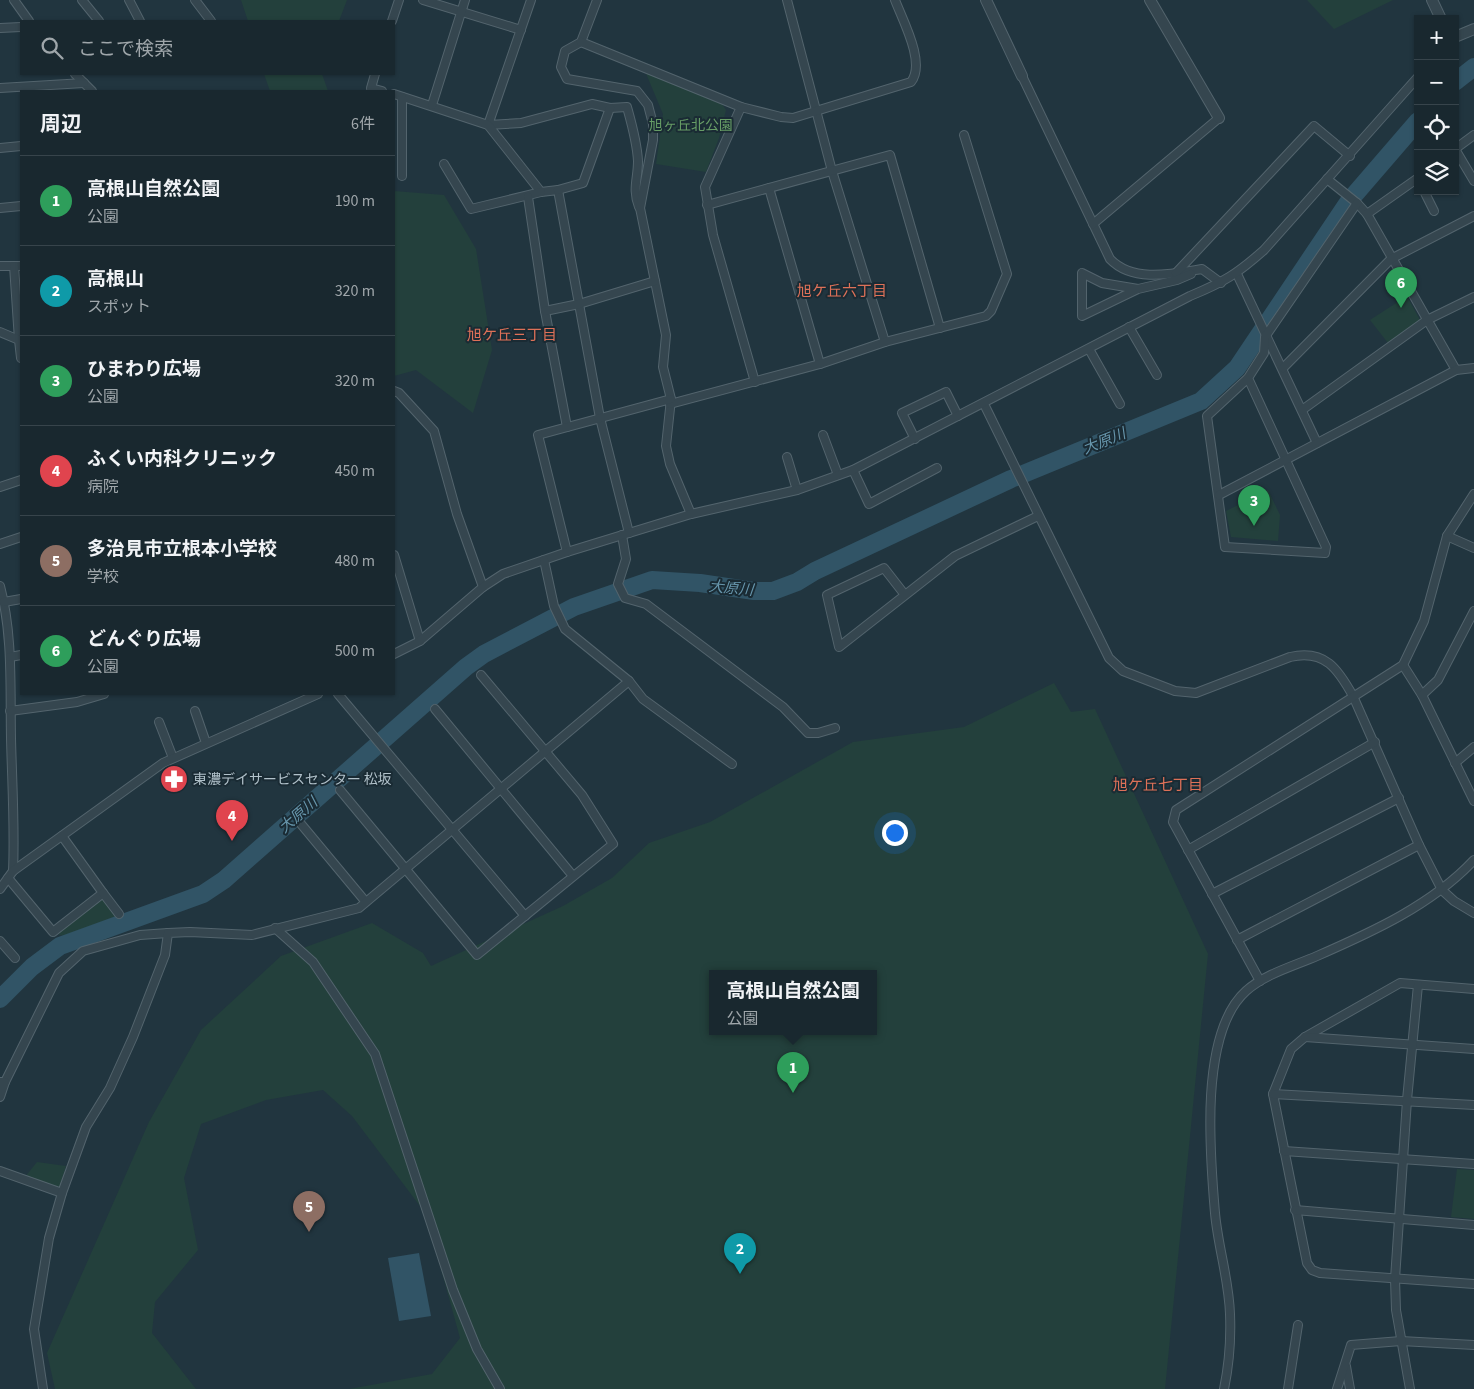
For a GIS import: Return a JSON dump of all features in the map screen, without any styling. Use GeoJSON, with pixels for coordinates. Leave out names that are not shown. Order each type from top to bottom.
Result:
{"type":"FeatureCollection","features":[{"type":"Feature","properties":{"kind":"street"},"geometry":{"type":"LineString","coordinates":[[14,0],[28,20]]}},
{"type":"Feature","properties":{"kind":"street"},"geometry":{"type":"LineString","coordinates":[[82,0],[98,20]]}},
{"type":"Feature","properties":{"kind":"street"},"geometry":{"type":"LineString","coordinates":[[129,0],[139,20]]}},
{"type":"Feature","properties":{"kind":"street"},"geometry":{"type":"LineString","coordinates":[[195,0],[210,20]]}},
{"type":"Feature","properties":{"kind":"street"},"geometry":{"type":"LineString","coordinates":[[392,20],[399,0]]}},
{"type":"Feature","properties":{"kind":"street"},"geometry":{"type":"LineString","coordinates":[[423,0],[521,30]]}},
{"type":"Feature","properties":{"kind":"street"},"geometry":{"type":"LineString","coordinates":[[432,105],[465,0]]}},
{"type":"Feature","properties":{"kind":"street"},"geometry":{"type":"LineString","coordinates":[[488,124],[531,0]]}},
{"type":"Feature","properties":{"kind":"street"},"geometry":{"type":"LineString","coordinates":[[597,0],[580,42],[564,51],[561,67],[567,78],[637,91],[644,96],[652,114],[653,140],[640,208]]}},
{"type":"Feature","properties":{"kind":"street"},"geometry":{"type":"LineString","coordinates":[[786,0],[832,171],[885,342]]}},
{"type":"Feature","properties":{"kind":"street"},"geometry":{"type":"LineString","coordinates":[[580,42],[740,107],[793,118],[911,82],[916,75],[917,61],[895,0]]}},
{"type":"Feature","properties":{"kind":"street"},"geometry":{"type":"LineString","coordinates":[[986,0],[1110,259],[1123,269],[1134,274],[1176,273],[1202,269],[1221,284]]}},
{"type":"Feature","properties":{"kind":"street"},"geometry":{"type":"LineString","coordinates":[[1093,224],[1219,118],[1150,0]]}},
{"type":"Feature","properties":{"kind":"street"},"geometry":{"type":"LineString","coordinates":[[1432,0],[1439,15]]}},
{"type":"Feature","properties":{"kind":"street"},"geometry":{"type":"LineString","coordinates":[[0,28],[20,27]]}},
{"type":"Feature","properties":{"kind":"street"},"geometry":{"type":"LineString","coordinates":[[1459,35],[1474,28]]}},
{"type":"Feature","properties":{"kind":"street"},"geometry":{"type":"LineString","coordinates":[[76,75],[91,90]]}},
{"type":"Feature","properties":{"kind":"street"},"geometry":{"type":"LineString","coordinates":[[375,75],[371,88],[378,90]]}},
{"type":"Feature","properties":{"kind":"street"},"geometry":{"type":"LineString","coordinates":[[395,654],[420,641],[483,587],[503,574],[691,514],[797,490],[853,470],[1190,296],[1221,284],[1237,274],[1264,250],[1350,156],[1414,82]]}},
{"type":"Feature","properties":{"kind":"street"},"geometry":{"type":"LineString","coordinates":[[0,88],[84,83]]}},
{"type":"Feature","properties":{"kind":"street"},"geometry":{"type":"LineString","coordinates":[[395,94],[488,124],[521,124],[592,104],[610,108],[627,107],[636,138],[638,162],[634,194],[640,208],[666,335],[663,367],[670,402],[666,446],[670,464],[691,514]]}},
{"type":"Feature","properties":{"kind":"street"},"geometry":{"type":"LineString","coordinates":[[402,97],[402,176]]}},
{"type":"Feature","properties":{"kind":"street"},"geometry":{"type":"LineString","coordinates":[[740,107],[709,174],[705,187],[706,206],[755,382]]}},
{"type":"Feature","properties":{"kind":"street"},"geometry":{"type":"LineString","coordinates":[[444,164],[471,209],[583,183],[610,108]]}},
{"type":"Feature","properties":{"kind":"street"},"geometry":{"type":"LineString","coordinates":[[488,124],[541,192]]}},
{"type":"Feature","properties":{"kind":"street"},"geometry":{"type":"LineString","coordinates":[[1176,273],[1314,126],[1350,156]]}},
{"type":"Feature","properties":{"kind":"street"},"geometry":{"type":"LineString","coordinates":[[1459,146],[1474,135]]}},
{"type":"Feature","properties":{"kind":"street"},"geometry":{"type":"LineString","coordinates":[[567,552],[538,435],[600,418],[755,382],[820,364],[885,342],[986,316],[991,310],[1007,274],[964,136]]}},
{"type":"Feature","properties":{"kind":"street"},"geometry":{"type":"LineString","coordinates":[[0,148],[20,146]]}},
{"type":"Feature","properties":{"kind":"street"},"geometry":{"type":"LineString","coordinates":[[1456,150],[1474,181]]}},
{"type":"Feature","properties":{"kind":"street"},"geometry":{"type":"LineString","coordinates":[[706,206],[890,155],[940,328]]}},
{"type":"Feature","properties":{"kind":"street"},"geometry":{"type":"LineString","coordinates":[[1327,179],[1357,203],[1366,214],[1456,370]]}},
{"type":"Feature","properties":{"kind":"street"},"geometry":{"type":"LineString","coordinates":[[1366,214],[1414,181]]}},
{"type":"Feature","properties":{"kind":"street"},"geometry":{"type":"LineString","coordinates":[[769,188],[820,364]]}},
{"type":"Feature","properties":{"kind":"street"},"geometry":{"type":"LineString","coordinates":[[558,190],[600,418],[626,534],[626,559],[618,584],[625,598],[646,604],[784,707],[808,733],[818,733],[835,728]]}},
{"type":"Feature","properties":{"kind":"street"},"geometry":{"type":"LineString","coordinates":[[1426,195],[1434,211]]}},
{"type":"Feature","properties":{"kind":"street"},"geometry":{"type":"LineString","coordinates":[[528,197],[545,311],[567,427]]}},
{"type":"Feature","properties":{"kind":"street"},"geometry":{"type":"LineString","coordinates":[[1248,378],[1326,547],[1325,553],[1225,547],[1207,416],[1248,378],[1264,353],[1265,337],[1357,203]]}},
{"type":"Feature","properties":{"kind":"street"},"geometry":{"type":"LineString","coordinates":[[0,208],[20,206]]}},
{"type":"Feature","properties":{"kind":"street"},"geometry":{"type":"LineString","coordinates":[[1283,368],[1391,259],[1474,216]]}},
{"type":"Feature","properties":{"kind":"street"},"geometry":{"type":"LineString","coordinates":[[0,266],[18,266],[20,349]]}},
{"type":"Feature","properties":{"kind":"street"},"geometry":{"type":"LineString","coordinates":[[1138,289],[1102,282],[1082,273],[1082,316],[1138,289],[1177,280],[1202,269]]}},
{"type":"Feature","properties":{"kind":"street"},"geometry":{"type":"LineString","coordinates":[[1237,274],[1265,337],[1283,368],[1317,443]]}},
{"type":"Feature","properties":{"kind":"street"},"geometry":{"type":"LineString","coordinates":[[545,311],[580,304],[655,282]]}},
{"type":"Feature","properties":{"kind":"street"},"geometry":{"type":"LineString","coordinates":[[1302,410],[1427,320],[1474,297]]}},
{"type":"Feature","properties":{"kind":"street"},"geometry":{"type":"LineString","coordinates":[[1129,327],[1157,375]]}},
{"type":"Feature","properties":{"kind":"street"},"geometry":{"type":"LineString","coordinates":[[0,332],[19,340]]}},
{"type":"Feature","properties":{"kind":"street"},"geometry":{"type":"LineString","coordinates":[[1088,349],[1120,404]]}},
{"type":"Feature","properties":{"kind":"street"},"geometry":{"type":"LineString","coordinates":[[1219,495],[1456,370],[1474,368]]}},
{"type":"Feature","properties":{"kind":"street"},"geometry":{"type":"LineString","coordinates":[[395,391],[399,393],[434,431],[457,514],[483,587]]}},
{"type":"Feature","properties":{"kind":"street"},"geometry":{"type":"LineString","coordinates":[[915,439],[902,412],[946,392],[958,416]]}},
{"type":"Feature","properties":{"kind":"street"},"geometry":{"type":"LineString","coordinates":[[984,404],[1109,658],[1123,671],[1175,691],[1196,693],[1305,654],[1320,657],[1342,676],[1353,696],[1419,845],[1442,890],[1454,902],[1474,912]]}},
{"type":"Feature","properties":{"kind":"street"},"geometry":{"type":"LineString","coordinates":[[823,435],[838,476]]}},
{"type":"Feature","properties":{"kind":"street"},"geometry":{"type":"LineString","coordinates":[[787,457],[797,490]]}},
{"type":"Feature","properties":{"kind":"street"},"geometry":{"type":"LineString","coordinates":[[853,470],[869,504],[937,468]]}},
{"type":"Feature","properties":{"kind":"street"},"geometry":{"type":"LineString","coordinates":[[0,486],[20,480]]}},
{"type":"Feature","properties":{"kind":"street"},"geometry":{"type":"LineString","coordinates":[[1260,981],[1173,822],[1176,810],[1403,665],[1424,621],[1447,536],[1474,494]]}},
{"type":"Feature","properties":{"kind":"street"},"geometry":{"type":"LineString","coordinates":[[906,594],[884,568],[827,595],[839,646],[955,556],[1038,516]]}},
{"type":"Feature","properties":{"kind":"street"},"geometry":{"type":"LineString","coordinates":[[1447,536],[1474,548]]}},
{"type":"Feature","properties":{"kind":"street"},"geometry":{"type":"LineString","coordinates":[[0,544],[20,537]]}},
{"type":"Feature","properties":{"kind":"street"},"geometry":{"type":"LineString","coordinates":[[395,558],[420,641]]}},
{"type":"Feature","properties":{"kind":"street"},"geometry":{"type":"LineString","coordinates":[[544,560],[554,606],[565,629],[629,681],[643,699],[732,764]]}},
{"type":"Feature","properties":{"kind":"street"},"geometry":{"type":"LineString","coordinates":[[0,586],[4,602],[10,657],[12,783],[15,823],[11,875],[52,932],[103,893]]}},
{"type":"Feature","properties":{"kind":"street"},"geometry":{"type":"LineString","coordinates":[[4,602],[20,600]]}},
{"type":"Feature","properties":{"kind":"street"},"geometry":{"type":"LineString","coordinates":[[1422,695],[1438,680],[1474,611]]}},
{"type":"Feature","properties":{"kind":"street"},"geometry":{"type":"LineString","coordinates":[[10,657],[20,655]]}},
{"type":"Feature","properties":{"kind":"street"},"geometry":{"type":"LineString","coordinates":[[1403,665],[1422,695],[1474,801]]}},
{"type":"Feature","properties":{"kind":"street"},"geometry":{"type":"LineString","coordinates":[[340,790],[477,956],[613,844],[582,795],[481,675]]}},
{"type":"Feature","properties":{"kind":"street"},"geometry":{"type":"LineString","coordinates":[[0,1097],[3,1082],[60,973],[83,951],[140,935],[190,932],[252,935],[359,908],[629,681]]}},
{"type":"Feature","properties":{"kind":"street"},"geometry":{"type":"LineString","coordinates":[[10,711],[76,702],[100,695]]}},
{"type":"Feature","properties":{"kind":"street"},"geometry":{"type":"LineString","coordinates":[[0,889],[11,875],[144,775],[206,742],[316,695]]}},
{"type":"Feature","properties":{"kind":"street"},"geometry":{"type":"LineString","coordinates":[[339,695],[525,916]]}},
{"type":"Feature","properties":{"kind":"street"},"geometry":{"type":"LineString","coordinates":[[435,709],[573,876]]}},
{"type":"Feature","properties":{"kind":"street"},"geometry":{"type":"LineString","coordinates":[[195,711],[206,742]]}},
{"type":"Feature","properties":{"kind":"street"},"geometry":{"type":"LineString","coordinates":[[159,722],[173,758]]}},
{"type":"Feature","properties":{"kind":"street"},"geometry":{"type":"LineString","coordinates":[[1188,850],[1375,742]]}},
{"type":"Feature","properties":{"kind":"street"},"geometry":{"type":"LineString","coordinates":[[1455,764],[1474,747]]}},
{"type":"Feature","properties":{"kind":"street"},"geometry":{"type":"LineString","coordinates":[[1212,894],[1399,798]]}},
{"type":"Feature","properties":{"kind":"street"},"geometry":{"type":"LineString","coordinates":[[301,824],[365,901]]}},
{"type":"Feature","properties":{"kind":"street"},"geometry":{"type":"LineString","coordinates":[[62,836],[120,914]]}},
{"type":"Feature","properties":{"kind":"street"},"geometry":{"type":"LineString","coordinates":[[1237,940],[1419,845]]}},
{"type":"Feature","properties":{"kind":"street"},"geometry":{"type":"LineString","coordinates":[[1224,1389],[1231,1337],[1230,1312],[1215,1213],[1211,1124],[1212,1078],[1222,1028],[1234,1003],[1260,981],[1319,955],[1414,908],[1442,890],[1474,860]]}},
{"type":"Feature","properties":{"kind":"street"},"geometry":{"type":"LineString","coordinates":[[275,928],[313,962],[374,1054],[453,1290],[477,1349],[500,1389]]}},
{"type":"Feature","properties":{"kind":"street"},"geometry":{"type":"LineString","coordinates":[[43,1389],[34,1329],[48,1238],[86,1127],[110,1088],[133,1037],[165,955],[168,933]]}},
{"type":"Feature","properties":{"kind":"street"},"geometry":{"type":"LineString","coordinates":[[0,941],[15,958]]}},
{"type":"Feature","properties":{"kind":"street"},"geometry":{"type":"LineString","coordinates":[[1474,989],[1400,983],[1305,1037],[1291,1049],[1274,1094],[1307,1263],[1312,1270],[1320,1273],[1474,1284]]}},
{"type":"Feature","properties":{"kind":"street"},"geometry":{"type":"LineString","coordinates":[[1410,1389],[1396,1310],[1396,1278],[1407,1100],[1418,985]]}},
{"type":"Feature","properties":{"kind":"street"},"geometry":{"type":"LineString","coordinates":[[1305,1037],[1474,1048]]}},
{"type":"Feature","properties":{"kind":"street"},"geometry":{"type":"LineString","coordinates":[[1274,1094],[1474,1105]]}},
{"type":"Feature","properties":{"kind":"street"},"geometry":{"type":"LineString","coordinates":[[1284,1151],[1474,1164]]}},
{"type":"Feature","properties":{"kind":"street"},"geometry":{"type":"LineString","coordinates":[[0,1171],[62,1193]]}},
{"type":"Feature","properties":{"kind":"street"},"geometry":{"type":"LineString","coordinates":[[1296,1210],[1474,1225]]}},
{"type":"Feature","properties":{"kind":"street"},"geometry":{"type":"LineString","coordinates":[[1288,1389],[1298,1325]]}},
{"type":"Feature","properties":{"kind":"street"},"geometry":{"type":"LineString","coordinates":[[1337,1389],[1352,1345],[1401,1341],[1474,1345]]}},
{"type":"Feature","properties":{"kind":"street"},"geometry":{"type":"LineString","coordinates":[[1346,1364],[1350,1389]]}},
{"type":"Feature","properties":{"kind":"green space"},"geometry":{"type":"Polygon","coordinates":[[[241,0],[347,0],[339,20],[248,20],[241,0]]]}},
{"type":"Feature","properties":{"kind":"green space"},"geometry":{"type":"Polygon","coordinates":[[[1307,0],[1393,0],[1334,29],[1307,0]]]}},
{"type":"Feature","properties":{"kind":"green space","name":"旭ヶ丘北公園"},"geometry":{"type":"Polygon","coordinates":[[[645,71],[722,104],[726,110],[719,138],[706,172],[656,164],[663,114],[645,71]]]}},
{"type":"Feature","properties":{"kind":"green space"},"geometry":{"type":"Polygon","coordinates":[[[264,75],[322,75],[328,90],[270,90],[264,75]]]}},
{"type":"Feature","properties":{"kind":"green space"},"geometry":{"type":"Polygon","coordinates":[[[395,191],[444,195],[476,249],[492,350],[473,413],[416,370],[395,376],[395,191]]]}},
{"type":"Feature","properties":{"kind":"green space"},"geometry":{"type":"Polygon","coordinates":[[[1407,296],[1420,320],[1388,343],[1370,320],[1407,296]]]}},
{"type":"Feature","properties":{"kind":"green space"},"geometry":{"type":"Polygon","coordinates":[[[1268,490],[1280,515],[1278,541],[1231,537],[1226,511],[1268,490]]]}},
{"type":"Feature","properties":{"kind":"green space"},"geometry":{"type":"Polygon","coordinates":[[[1054,683],[1071,712],[1095,709],[1208,954],[1165,1389],[349,1389],[432,1374],[460,1338],[426,1214],[352,1116],[323,1090],[266,1100],[201,1124],[184,1178],[198,1250],[155,1302],[152,1333],[196,1389],[55,1389],[47,1353],[149,1122],[201,1030],[281,956],[372,923],[423,953],[431,966],[563,906],[612,878],[649,843],[710,822],[853,742],[964,727],[1054,683]]]}},
{"type":"Feature","properties":{"kind":"green space"},"geometry":{"type":"Polygon","coordinates":[[[100,899],[105,900],[117,916],[64,936],[59,935],[60,930],[100,899]]]}},
{"type":"Feature","properties":{"kind":"green space"},"geometry":{"type":"Polygon","coordinates":[[[37,1162],[66,1166],[59,1189],[25,1177],[37,1162]]]}},
{"type":"Feature","properties":{"kind":"green space"},"geometry":{"type":"Polygon","coordinates":[[[1457,1169],[1474,1170],[1474,1219],[1451,1217],[1457,1169]]]}},
{"type":"Feature","properties":{"kind":"water"},"geometry":{"type":"Polygon","coordinates":[[[419,1253],[431,1316],[399,1321],[388,1258],[419,1253]]]}},
{"type":"Feature","properties":{"kind":"waterway","name":"大原川"},"geometry":{"type":"LineString","coordinates":[[1459,79],[1474,67]]}},
{"type":"Feature","properties":{"kind":"waterway","name":"大原川"},"geometry":{"type":"LineString","coordinates":[[0,999],[32,967],[60,946],[203,894],[224,880],[466,667],[484,654],[574,607],[652,580],[700,583],[754,591],[773,591],[797,582],[815,571],[1011,479],[1201,401],[1237,368],[1349,201],[1414,126]]}},
{"type":"Feature","properties":{"kind":"place","name":"どんぐり広場"},"geometry":{"type":"Point","coordinates":[1401,308]}},
{"type":"Feature","properties":{"kind":"place","name":"ひまわり広場"},"geometry":{"type":"Point","coordinates":[1254,526]}},
{"type":"Feature","properties":{"kind":"place","name":"東濃デイサービスセンター 松坂"},"geometry":{"type":"Point","coordinates":[174,779]}},
{"type":"Feature","properties":{"kind":"place","name":"ふくい内科クリニック"},"geometry":{"type":"Point","coordinates":[232,841]}},
{"type":"Feature","properties":{"kind":"place","name":"高根山自然公園"},"geometry":{"type":"Point","coordinates":[793,1093]}},
{"type":"Feature","properties":{"kind":"place","name":"多治見市立根本小学校"},"geometry":{"type":"Point","coordinates":[309,1232]}},
{"type":"Feature","properties":{"kind":"place","name":"高根山"},"geometry":{"type":"Point","coordinates":[740,1274]}},
{"type":"Feature","properties":{"kind":"district","name":"旭ケ丘六丁目"},"geometry":{"type":"Point","coordinates":[842,291]}},
{"type":"Feature","properties":{"kind":"district","name":"旭ケ丘三丁目"},"geometry":{"type":"Point","coordinates":[512,335]}},
{"type":"Feature","properties":{"kind":"district","name":"旭ケ丘七丁目"},"geometry":{"type":"Point","coordinates":[1158,785]}}]}
